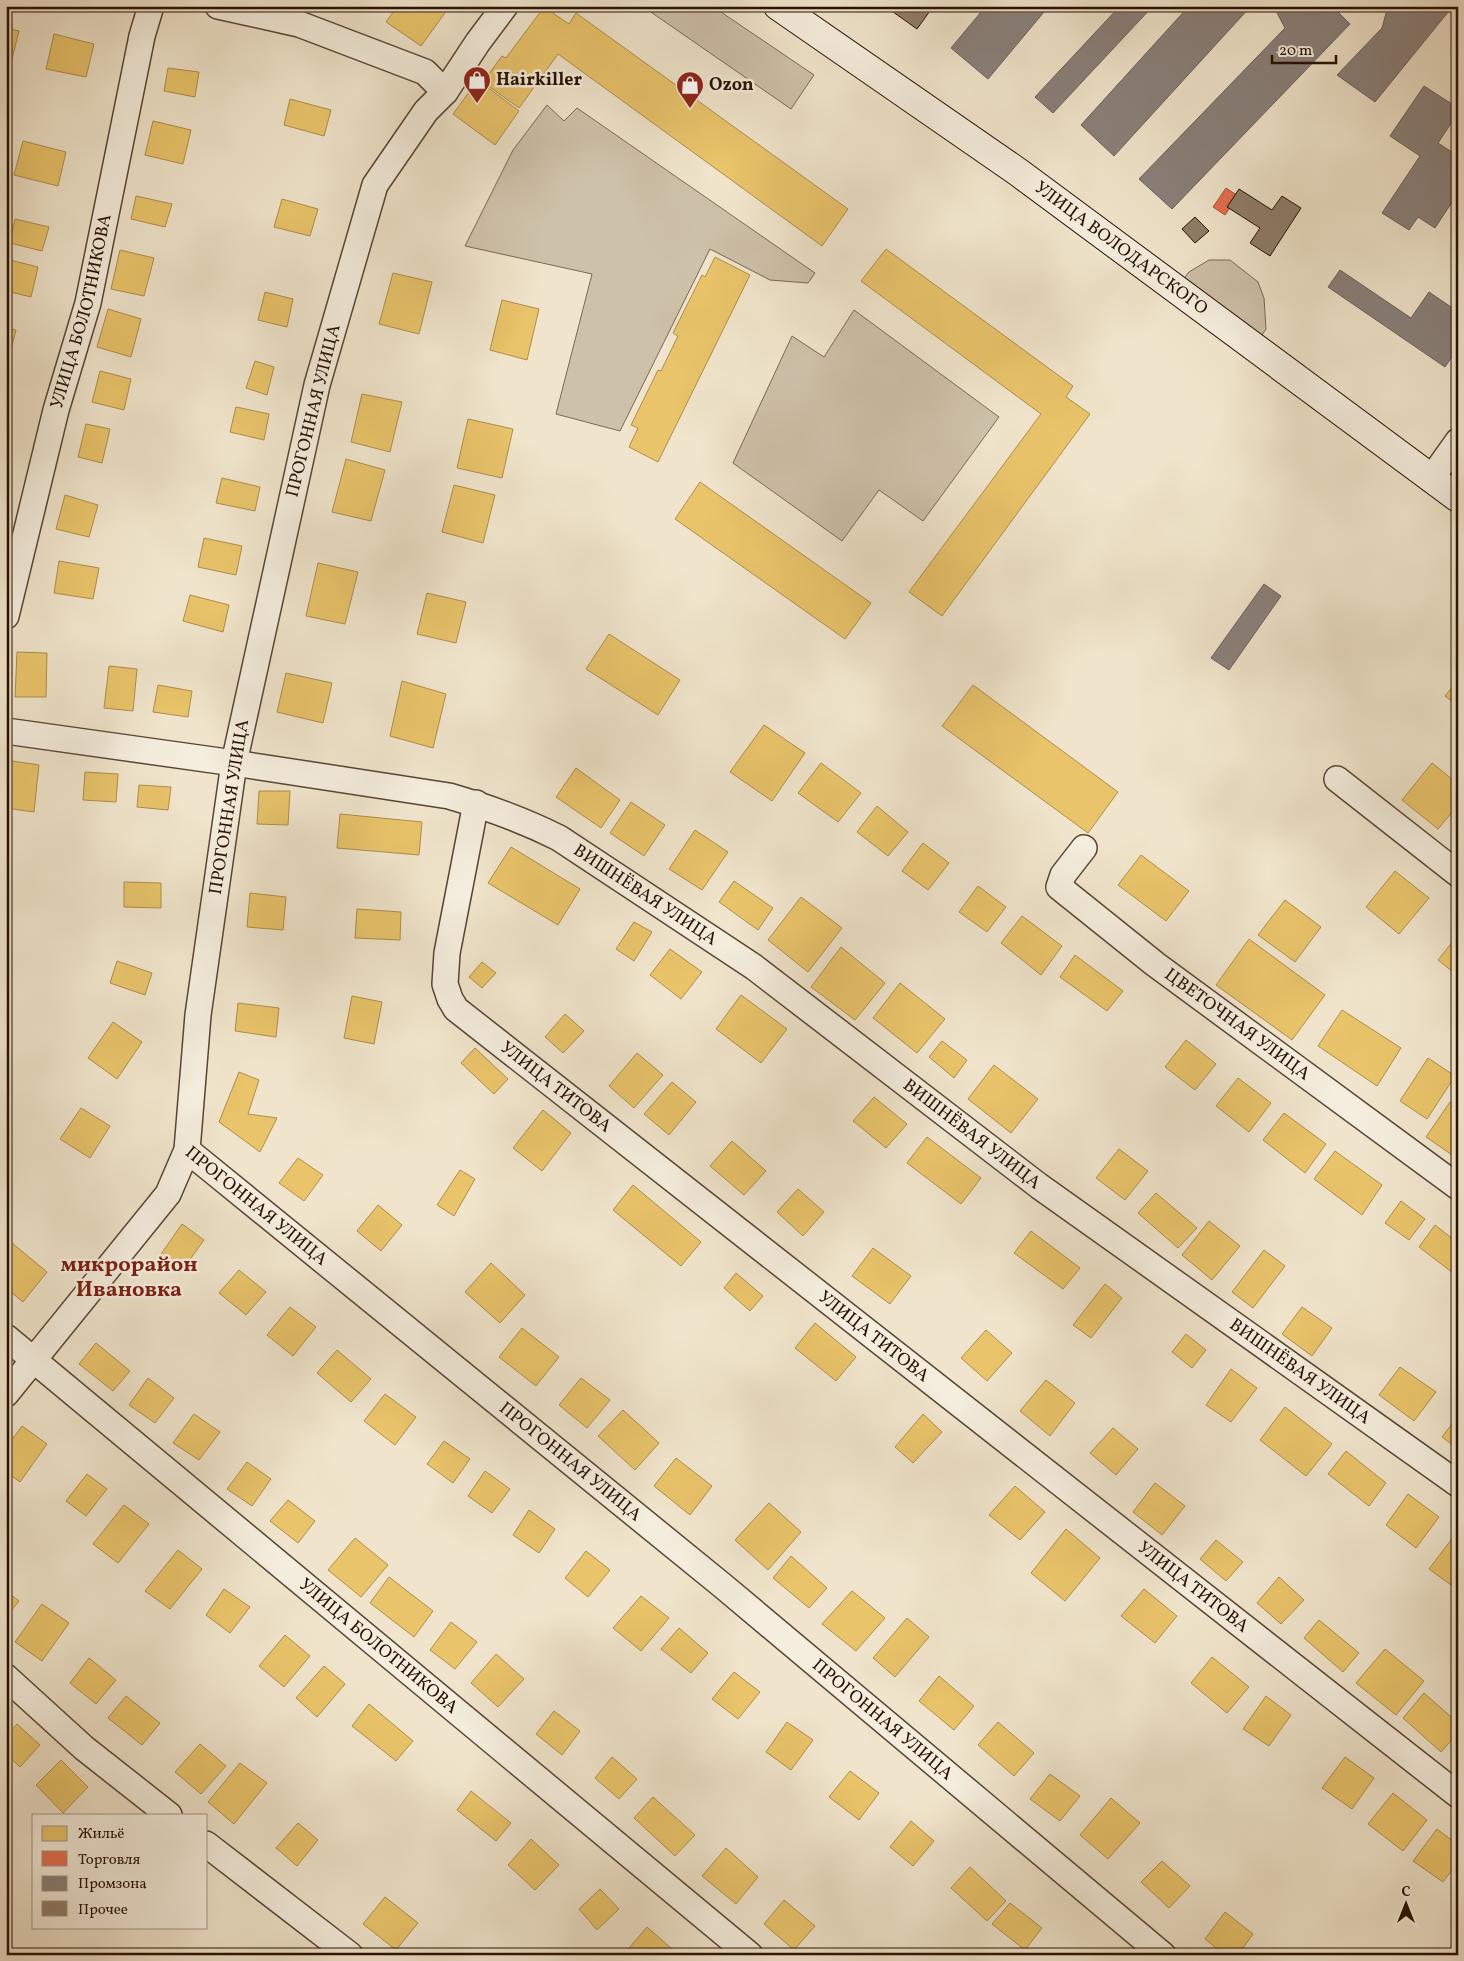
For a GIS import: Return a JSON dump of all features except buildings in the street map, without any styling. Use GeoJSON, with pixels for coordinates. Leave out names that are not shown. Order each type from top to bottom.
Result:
{"type":"FeatureCollection","features":[{"type":"Feature","properties":{"kind":"main road","name":"УЛИЦА ВОЛОДАРСКОГО"},"geometry":{"type":"LineString","coordinates":[[778,6],[1018,172],[1458,498]]}},
{"type":"Feature","properties":{"kind":"street","name":"УЛИЦА БОЛОТНИКОВА"},"geometry":{"type":"LineString","coordinates":[[6,616],[56,410],[88,303],[142,36],[151,6]]}},
{"type":"Feature","properties":{"kind":"street"},"geometry":{"type":"LineString","coordinates":[[218,6],[299,24],[425,72],[445,92]]}},
{"type":"Feature","properties":{"kind":"street","name":"ПРОГОННАЯ УЛИЦА"},"geometry":{"type":"LineString","coordinates":[[505,6],[478,42],[445,92],[426,111],[374,185],[317,386],[234,763],[198,1015],[187,1150],[723,1586],[1163,1955]]}},
{"type":"Feature","properties":{"kind":"street"},"geometry":{"type":"LineString","coordinates":[[1431,479],[1458,441]]}},
{"type":"Feature","properties":{"kind":"street","name":"ВИШНЁВАЯ УЛИЦА"},"geometry":{"type":"LineString","coordinates":[[6,731],[449,796],[525,821],[559,838],[754,967],[1040,1186],[1458,1484]]}},
{"type":"Feature","properties":{"kind":"street"},"geometry":{"type":"LineString","coordinates":[[1337,779],[1458,874]]}},
{"type":"Feature","properties":{"kind":"street","name":"УЛИЦА ТИТОВА"},"geometry":{"type":"LineString","coordinates":[[476,804],[447,953],[445,984],[456,1009],[1458,1796]]}},
{"type":"Feature","properties":{"kind":"street","name":"ЦВЕТОЧНАЯ УЛИЦА"},"geometry":{"type":"LineString","coordinates":[[1084,848],[1063,875],[1059,887],[1154,964],[1458,1187]]}},
{"type":"Feature","properties":{"kind":"street"},"geometry":{"type":"LineString","coordinates":[[6,1394],[168,1194],[187,1150]]}},
{"type":"Feature","properties":{"kind":"street","name":"УЛИЦА БОЛОТНИКОВА"},"geometry":{"type":"LineString","coordinates":[[6,1337],[750,1955]]}},
{"type":"Feature","properties":{"kind":"street"},"geometry":{"type":"LineString","coordinates":[[6,1677],[84,1748],[168,1814]]}},
{"type":"Feature","properties":{"kind":"street"},"geometry":{"type":"LineString","coordinates":[[208,1846],[350,1955]]}},
{"type":"Feature","properties":{"kind":"shaded area"},"geometry":{"type":"Polygon","coordinates":[[[646,6],[712,6],[814,75],[791,109],[645,8],[646,6]]]}},
{"type":"Feature","properties":{"kind":"shaded area"},"geometry":{"type":"Polygon","coordinates":[[[547,105],[564,121],[577,108],[815,273],[808,283],[770,280],[710,249],[620,431],[556,414],[592,274],[465,246],[513,150],[547,105]]]}},
{"type":"Feature","properties":{"kind":"shaded area"},"geometry":{"type":"Polygon","coordinates":[[[1209,260],[1230,260],[1258,282],[1264,298],[1266,329],[1260,338],[1181,282],[1189,272],[1209,260]]]}},
{"type":"Feature","properties":{"kind":"shaded area"},"geometry":{"type":"Polygon","coordinates":[[[854,310],[999,417],[923,521],[879,490],[842,541],[733,463],[792,336],[824,357],[854,310]]]}},
{"type":"Feature","properties":{"kind":"place","name":"Hairkiller"},"geometry":{"type":"Point","coordinates":[477,104]}},
{"type":"Feature","properties":{"kind":"place","name":"Ozon"},"geometry":{"type":"Point","coordinates":[690,109]}},
{"type":"Feature","properties":{"kind":"district","name":"микрорайон Ивановка"},"geometry":{"type":"Point","coordinates":[129,1278]}}]}
